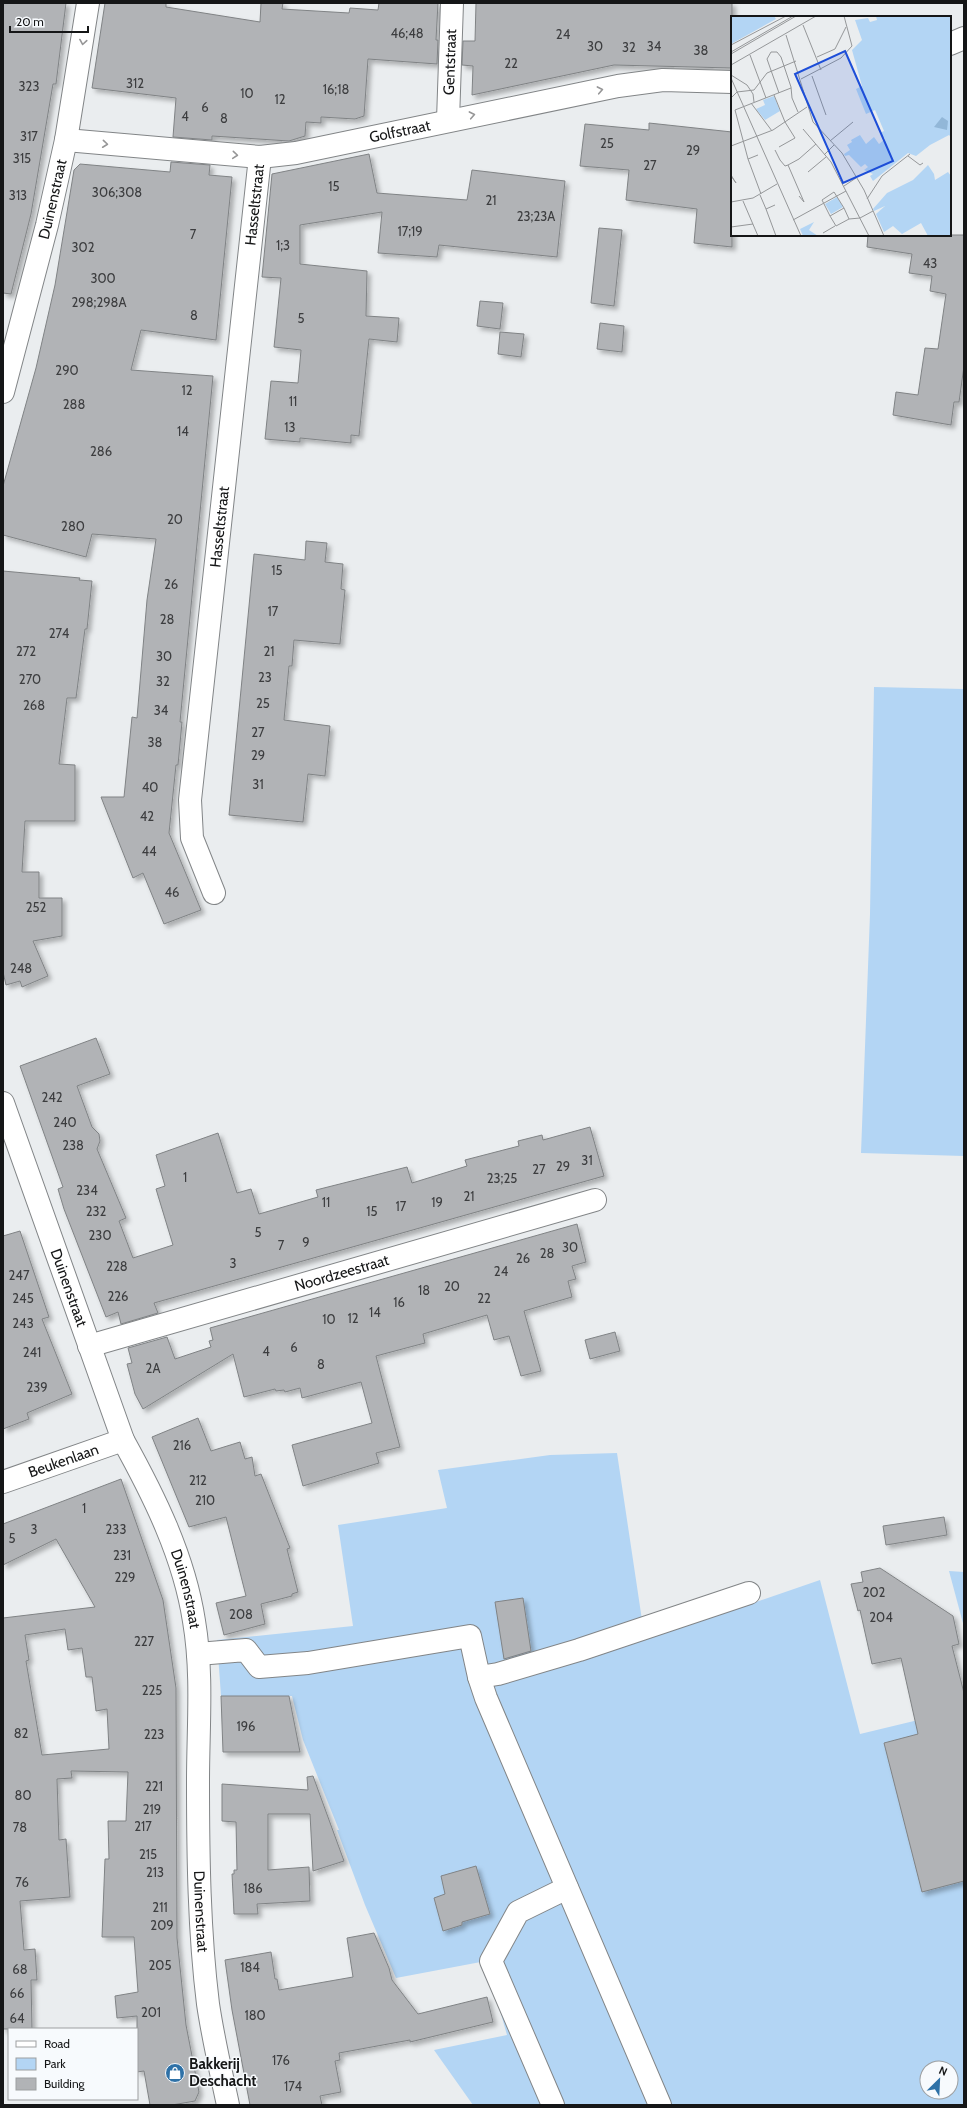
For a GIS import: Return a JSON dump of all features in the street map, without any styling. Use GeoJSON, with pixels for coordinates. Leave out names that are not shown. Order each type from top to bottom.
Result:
{"type":"FeatureCollection","features":[{"type":"Feature","properties":{"kind":"street","name":"Duinenstraat"},"geometry":{"type":"LineString","coordinates":[[3,392],[45,232],[66,140],[88,3]]}},
{"type":"Feature","properties":{"kind":"street","name":"Gentstraat"},"geometry":{"type":"LineString","coordinates":[[448,120],[452,3]]}},
{"type":"Feature","properties":{"kind":"street"},"geometry":{"type":"LineString","coordinates":[[951,44],[964,38]]}},
{"type":"Feature","properties":{"kind":"street","name":"Golfstraat"},"geometry":{"type":"LineString","coordinates":[[66,140],[260,157],[296,152],[618,86],[663,80],[731,82]]}},
{"type":"Feature","properties":{"kind":"street","name":"Hasseltstraat"},"geometry":{"type":"LineString","coordinates":[[214,893],[192,838],[190,800],[260,157]]}},
{"type":"Feature","properties":{"kind":"street","name":"Duinenstraat"},"geometry":{"type":"LineString","coordinates":[[3,1103],[88,1346],[123,1440],[147,1483],[184,1574],[194,1620],[198,1654],[200,1905],[208,2004],[228,2105]]}},
{"type":"Feature","properties":{"kind":"street","name":"Noordzeestraat"},"geometry":{"type":"LineString","coordinates":[[88,1346],[595,1200]]}},
{"type":"Feature","properties":{"kind":"street","name":"Beukenlaan"},"geometry":{"type":"LineString","coordinates":[[3,1482],[123,1440]]}},
{"type":"Feature","properties":{"kind":"street"},"geometry":{"type":"LineString","coordinates":[[479,1677],[498,1674],[579,1650],[749,1592]]}},
{"type":"Feature","properties":{"kind":"street"},"geometry":{"type":"LineString","coordinates":[[198,1654],[246,1650],[259,1667],[308,1663],[470,1636],[479,1677],[486,1698],[660,2105]]}},
{"type":"Feature","properties":{"kind":"street"},"geometry":{"type":"LineString","coordinates":[[553,2105],[491,1961],[518,1912],[567,1888]]}},
{"type":"Feature","properties":{"kind":"green space"},"geometry":{"type":"Polygon","coordinates":[[[874,687],[964,689],[964,1156],[861,1153],[870,914],[874,687]]]}},
{"type":"Feature","properties":{"kind":"green space"},"geometry":{"type":"Polygon","coordinates":[[[617,1453],[645,1640],[820,1580],[860,1734],[964,1709],[964,2105],[473,2105],[434,2050],[507,2035],[486,1961],[396,1978],[365,1905],[337,1830],[339,1830],[303,1740],[292,1696],[221,1696],[217,1640],[353,1626],[338,1525],[447,1508],[438,1470],[550,1455],[617,1453]]]}},
{"type":"Feature","properties":{"kind":"green space"},"geometry":{"type":"Polygon","coordinates":[[[949,1571],[964,1572],[964,1627],[949,1571]]]}},
{"type":"Feature","properties":{"kind":"building"},"geometry":{"type":"Polygon","coordinates":[[[3,3],[66,3],[56,84],[53,84],[31,214],[11,294],[3,293],[3,3]]]}},
{"type":"Feature","properties":{"kind":"building"},"geometry":{"type":"Polygon","coordinates":[[[105,3],[166,3],[166,7],[260,22],[261,3],[283,3],[282,9],[349,13],[350,8],[378,10],[379,3],[438,3],[436,40],[438,40],[437,64],[368,59],[364,116],[355,119],[321,117],[321,123],[306,122],[305,136],[289,141],[212,136],[212,140],[173,137],[176,98],[92,88],[105,3]]]}},
{"type":"Feature","properties":{"kind":"building"},"geometry":{"type":"Polygon","coordinates":[[[476,3],[732,3],[731,68],[614,65],[472,95],[473,66],[462,65],[463,41],[475,41],[476,3]]]}},
{"type":"Feature","properties":{"kind":"building"},"geometry":{"type":"Polygon","coordinates":[[[649,123],[731,132],[732,247],[694,243],[697,209],[626,200],[629,170],[580,166],[585,124],[649,130],[649,123]]]}},
{"type":"Feature","properties":{"kind":"building"},"geometry":{"type":"Polygon","coordinates":[[[369,154],[377,193],[467,200],[472,170],[565,181],[557,257],[439,245],[437,257],[378,253],[382,212],[300,225],[300,264],[367,271],[366,316],[399,318],[397,342],[369,339],[359,436],[351,435],[351,443],[300,438],[300,442],[265,439],[271,381],[298,383],[301,350],[274,347],[281,278],[262,277],[272,174],[369,154]]]}},
{"type":"Feature","properties":{"kind":"building"},"geometry":{"type":"Polygon","coordinates":[[[171,162],[210,165],[209,175],[232,177],[216,340],[141,330],[131,370],[213,376],[180,722],[182,722],[178,765],[176,765],[169,833],[201,910],[164,924],[143,873],[133,878],[101,797],[124,797],[132,717],[137,718],[147,600],[156,539],[92,534],[86,557],[3,535],[3,486],[36,368],[55,285],[74,170],[80,164],[170,172],[171,162]]]}},
{"type":"Feature","properties":{"kind":"building"},"geometry":{"type":"Polygon","coordinates":[[[599,228],[622,230],[614,306],[591,303],[599,228]]]}},
{"type":"Feature","properties":{"kind":"building"},"geometry":{"type":"Polygon","coordinates":[[[964,235],[964,366],[959,402],[954,402],[951,425],[893,415],[896,392],[918,395],[925,348],[938,349],[946,294],[930,291],[932,276],[909,273],[912,254],[867,247],[868,236],[964,235]]]}},
{"type":"Feature","properties":{"kind":"building"},"geometry":{"type":"Polygon","coordinates":[[[480,301],[503,303],[500,329],[477,326],[480,301]]]}},
{"type":"Feature","properties":{"kind":"building"},"geometry":{"type":"Polygon","coordinates":[[[600,323],[624,326],[622,352],[597,349],[600,323]]]}},
{"type":"Feature","properties":{"kind":"building"},"geometry":{"type":"Polygon","coordinates":[[[500,332],[524,334],[521,357],[498,354],[500,332]]]}},
{"type":"Feature","properties":{"kind":"building"},"geometry":{"type":"Polygon","coordinates":[[[306,541],[327,543],[325,562],[343,564],[341,589],[345,590],[340,644],[294,640],[292,666],[289,666],[284,720],[330,726],[325,776],[308,774],[303,822],[229,815],[254,554],[305,560],[306,541]]]}},
{"type":"Feature","properties":{"kind":"building"},"geometry":{"type":"Polygon","coordinates":[[[3,571],[80,578],[79,580],[92,581],[87,629],[85,629],[76,698],[67,698],[59,764],[75,765],[75,821],[25,821],[22,872],[39,872],[39,898],[62,898],[62,936],[33,941],[48,976],[22,987],[20,981],[6,985],[3,972],[3,571]]]}},
{"type":"Feature","properties":{"kind":"building"},"geometry":{"type":"Polygon","coordinates":[[[96,1038],[110,1074],[77,1086],[92,1127],[99,1134],[100,1141],[97,1149],[126,1218],[119,1221],[133,1258],[173,1245],[156,1189],[165,1186],[156,1155],[218,1133],[237,1193],[251,1189],[259,1214],[318,1197],[316,1190],[407,1167],[412,1183],[467,1166],[465,1160],[519,1146],[518,1141],[542,1135],[543,1140],[590,1127],[604,1176],[154,1303],[158,1313],[121,1324],[118,1312],[106,1317],[64,1209],[58,1189],[63,1187],[20,1066],[96,1038]]]}},
{"type":"Feature","properties":{"kind":"building"},"geometry":{"type":"Polygon","coordinates":[[[577,1224],[586,1262],[572,1266],[576,1279],[568,1281],[572,1297],[524,1311],[541,1371],[521,1376],[509,1336],[494,1340],[487,1315],[423,1334],[425,1343],[376,1356],[400,1447],[376,1453],[379,1463],[303,1486],[292,1445],[372,1423],[361,1382],[302,1398],[300,1388],[285,1392],[284,1390],[276,1391],[275,1389],[244,1397],[233,1354],[143,1409],[135,1394],[127,1364],[132,1363],[128,1348],[167,1337],[175,1359],[211,1347],[209,1341],[213,1340],[210,1328],[577,1224]]]}},
{"type":"Feature","properties":{"kind":"building"},"geometry":{"type":"Polygon","coordinates":[[[20,1231],[49,1317],[42,1319],[72,1394],[27,1413],[29,1419],[3,1429],[3,1236],[20,1231]]]}},
{"type":"Feature","properties":{"kind":"building"},"geometry":{"type":"Polygon","coordinates":[[[615,1332],[620,1351],[590,1359],[585,1340],[615,1332]]]}},
{"type":"Feature","properties":{"kind":"building"},"geometry":{"type":"Polygon","coordinates":[[[198,1418],[211,1451],[240,1442],[245,1459],[252,1457],[255,1476],[261,1474],[290,1548],[287,1549],[298,1592],[292,1594],[292,1596],[261,1604],[265,1624],[224,1635],[216,1603],[246,1596],[226,1517],[189,1527],[152,1437],[198,1418]]]}},
{"type":"Feature","properties":{"kind":"building"},"geometry":{"type":"Polygon","coordinates":[[[121,1479],[163,1600],[176,1688],[177,1938],[186,2025],[199,2092],[195,2101],[172,2105],[150,2105],[144,2071],[138,2072],[137,2016],[117,2018],[115,1996],[138,1992],[134,1937],[102,1937],[105,1859],[109,1859],[108,1821],[126,1821],[128,1772],[71,1771],[72,1778],[57,1779],[59,1840],[66,1839],[70,1897],[20,1901],[24,1950],[35,1949],[37,1980],[31,1980],[32,2028],[3,2029],[3,1618],[95,1607],[56,1539],[3,1565],[3,1524],[121,1479]],[[65,1629],[25,1635],[29,1660],[26,1661],[42,1755],[109,1749],[107,1709],[96,1711],[92,1677],[86,1677],[82,1648],[68,1650],[65,1629]]]}},
{"type":"Feature","properties":{"kind":"building"},"geometry":{"type":"Polygon","coordinates":[[[944,1517],[947,1535],[886,1545],[883,1526],[944,1517]]]}},
{"type":"Feature","properties":{"kind":"building"},"geometry":{"type":"Polygon","coordinates":[[[880,1568],[953,1616],[959,1644],[952,1646],[964,1693],[964,1881],[922,1892],[884,1743],[918,1734],[901,1658],[872,1664],[860,1610],[858,1611],[851,1584],[863,1582],[861,1572],[880,1568]]]}},
{"type":"Feature","properties":{"kind":"building"},"geometry":{"type":"Polygon","coordinates":[[[523,1598],[531,1651],[504,1659],[495,1602],[523,1598]]]}},
{"type":"Feature","properties":{"kind":"building"},"geometry":{"type":"Polygon","coordinates":[[[221,1696],[289,1696],[300,1752],[223,1752],[221,1696]]]}},
{"type":"Feature","properties":{"kind":"building"},"geometry":{"type":"Polygon","coordinates":[[[313,1776],[344,1861],[313,1871],[310,1814],[268,1814],[268,1870],[309,1867],[310,1901],[257,1904],[258,1914],[234,1914],[232,1874],[234,1874],[234,1870],[237,1870],[236,1822],[222,1821],[222,1784],[308,1790],[307,1777],[313,1776]]]}},
{"type":"Feature","properties":{"kind":"building"},"geometry":{"type":"Polygon","coordinates":[[[476,1866],[490,1914],[462,1922],[462,1925],[443,1931],[434,1898],[445,1894],[441,1876],[476,1866]]]}},
{"type":"Feature","properties":{"kind":"building"},"geometry":{"type":"Polygon","coordinates":[[[374,1933],[389,1968],[392,1980],[418,2014],[487,1997],[493,2022],[410,2042],[410,2040],[339,2053],[340,2060],[335,2061],[341,2092],[320,2096],[322,2105],[250,2105],[232,2010],[225,1960],[271,1952],[275,1979],[277,1979],[279,1990],[353,1977],[347,1938],[374,1933]]]}},
{"type":"Feature","properties":{"kind":"place","name":"Bakkerij Deschacht"},"geometry":{"type":"Point","coordinates":[175,2073]}}]}
